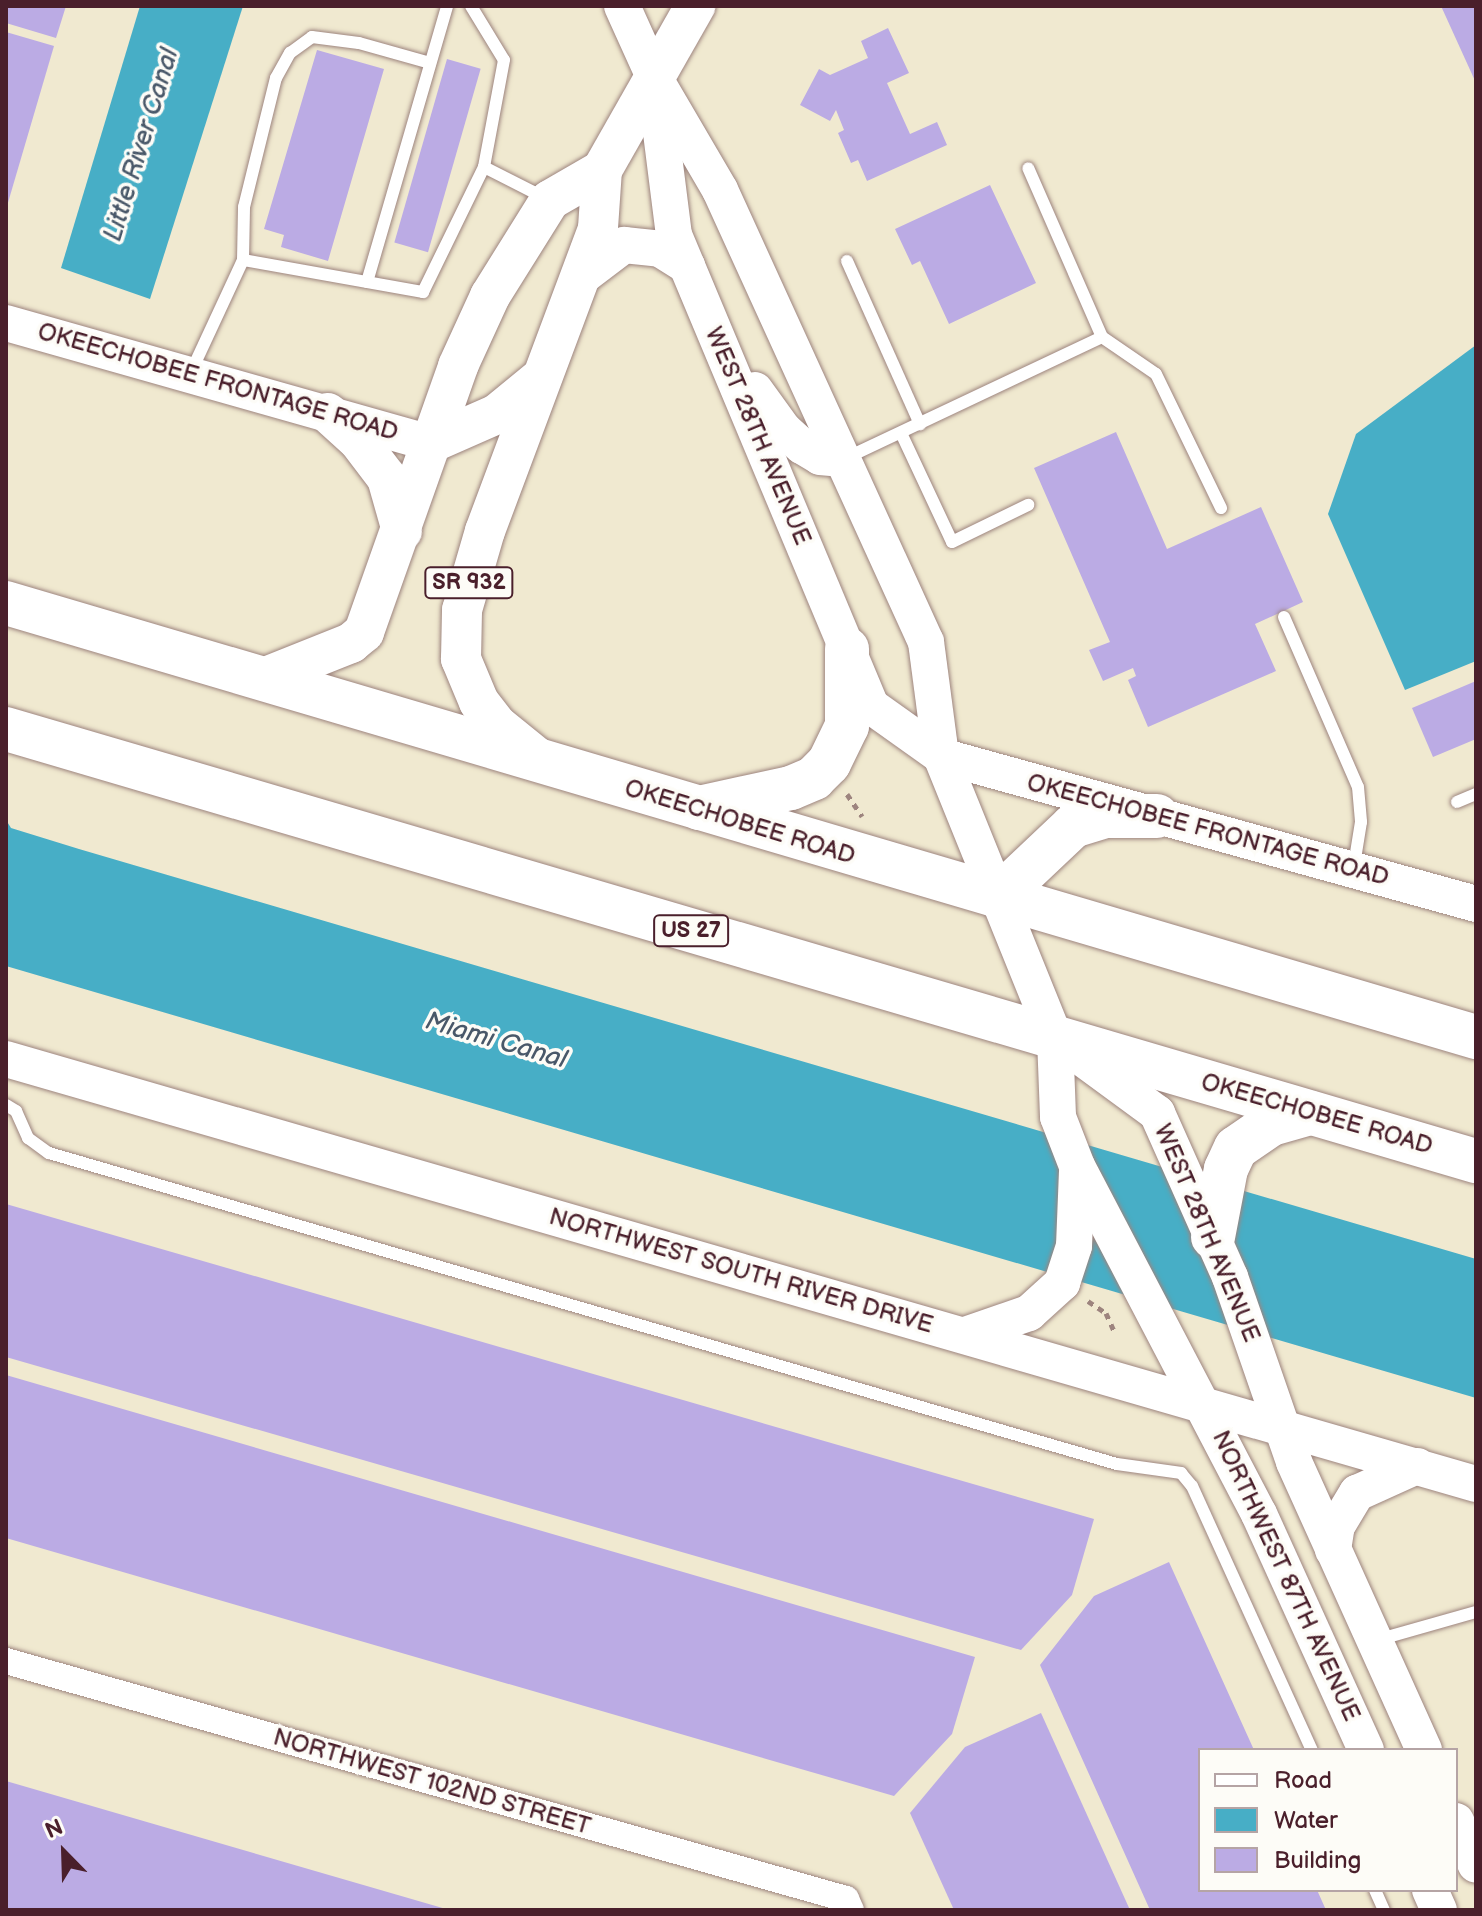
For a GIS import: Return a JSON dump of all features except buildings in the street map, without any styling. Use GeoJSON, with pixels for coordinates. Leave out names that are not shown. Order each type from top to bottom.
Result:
{"type":"FeatureCollection","features":[{"type":"Feature","properties":{"kind":"highway","name":"OKEECHOBEE ROAD"},"geometry":{"type":"LineString","coordinates":[[6,603],[549,766],[1476,1037]]}},
{"type":"Feature","properties":{"kind":"highway"},"geometry":{"type":"LineString","coordinates":[[697,809],[791,788],[814,778],[829,763],[847,726],[847,649]]}},
{"type":"Feature","properties":{"kind":"highway","name":"OKEECHOBEE ROAD"},"geometry":{"type":"LineString","coordinates":[[6,729],[1476,1161]]}},
{"type":"Feature","properties":{"kind":"highway"},"geometry":{"type":"LineString","coordinates":[[998,897],[1073,826],[1106,816],[1157,816]]}},
{"type":"Feature","properties":{"kind":"highway"},"geometry":{"type":"LineString","coordinates":[[1213,1237],[1226,1169],[1249,1136],[1310,1113]]}},
{"type":"Feature","properties":{"kind":"main road","name":"WEST 28TH AVENUE"},"geometry":{"type":"LineString","coordinates":[[622,6],[654,77],[720,190],[926,642],[941,756],[1055,1038],[1058,1117],[1077,1166],[1145,1304],[1204,1403]]}},
{"type":"Feature","properties":{"kind":"main road","name":"SR 932"},"geometry":{"type":"LineString","coordinates":[[549,766],[497,725],[479,702],[458,642],[462,610],[485,531],[598,228],[602,170],[695,6]]}},
{"type":"Feature","properties":{"kind":"main road","name":"WEST 28TH AVENUE"},"geometry":{"type":"LineString","coordinates":[[654,77],[674,235],[871,706],[941,756]]}},
{"type":"Feature","properties":{"kind":"main road","name":"SR 932"},"geometry":{"type":"LineString","coordinates":[[263,678],[342,648],[364,632],[431,443],[490,296],[550,200],[602,170]]}},
{"type":"Feature","properties":{"kind":"main road"},"geometry":{"type":"LineString","coordinates":[[578,280],[624,245],[660,249],[687,266]]}},
{"type":"Feature","properties":{"kind":"main road","name":"OKEECHOBEE FRONTAGE ROAD"},"geometry":{"type":"LineString","coordinates":[[6,323],[191,372],[431,443]]}},
{"type":"Feature","properties":{"kind":"main road"},"geometry":{"type":"LineString","coordinates":[[715,333],[784,430],[820,457],[843,459]]}},
{"type":"Feature","properties":{"kind":"main road"},"geometry":{"type":"LineString","coordinates":[[431,443],[497,414],[542,377]]}},
{"type":"Feature","properties":{"kind":"main road"},"geometry":{"type":"LineString","coordinates":[[328,413],[366,449],[387,478],[402,531]]}},
{"type":"Feature","properties":{"kind":"main road","name":"OKEECHOBEE FRONTAGE ROAD"},"geometry":{"type":"LineString","coordinates":[[941,756],[1476,904]]}},
{"type":"Feature","properties":{"kind":"main road","name":"WEST 28TH AVENUE"},"geometry":{"type":"LineString","coordinates":[[1055,1038],[1157,1113],[1213,1237],[1284,1427]]}},
{"type":"Feature","properties":{"kind":"main road","name":"NORTHWEST SOUTH RIVER DRIVE"},"geometry":{"type":"LineString","coordinates":[[6,1059],[1476,1484]]}},
{"type":"Feature","properties":{"kind":"main road"},"geometry":{"type":"LineString","coordinates":[[965,1335],[1029,1313],[1062,1283],[1074,1246],[1077,1166]]}},
{"type":"Feature","properties":{"kind":"main road","name":"NORTHWEST 87TH AVENUE"},"geometry":{"type":"LineString","coordinates":[[1204,1403],[1365,1748]]}},
{"type":"Feature","properties":{"kind":"main road"},"geometry":{"type":"LineString","coordinates":[[1284,1427],[1333,1550],[1423,1748]]}},
{"type":"Feature","properties":{"kind":"main road"},"geometry":{"type":"LineString","coordinates":[[1333,1550],[1337,1526],[1357,1493],[1417,1466]]}},
{"type":"Feature","properties":{"kind":"main road"},"geometry":{"type":"LineString","coordinates":[[1458,1825],[1476,1865]]}},
{"type":"Feature","properties":{"kind":"street","name":"NORTHWEST 102ND STREET"},"geometry":{"type":"LineString","coordinates":[[6,1661],[846,1899],[851,1910]]}},
{"type":"Feature","properties":{"kind":"lane"},"geometry":{"type":"LineString","coordinates":[[367,282],[447,6]]}},
{"type":"Feature","properties":{"kind":"lane"},"geometry":{"type":"LineString","coordinates":[[243,260],[423,292],[484,167],[504,60],[471,6]]}},
{"type":"Feature","properties":{"kind":"lane"},"geometry":{"type":"LineString","coordinates":[[191,372],[243,260],[251,178],[276,78],[290,53],[312,37],[359,43],[430,63]]}},
{"type":"Feature","properties":{"kind":"lane"},"geometry":{"type":"LineString","coordinates":[[484,167],[550,200]]}},
{"type":"Feature","properties":{"kind":"lane"},"geometry":{"type":"LineString","coordinates":[[1028,168],[1102,337],[1156,374],[1221,508]]}},
{"type":"Feature","properties":{"kind":"lane"},"geometry":{"type":"LineString","coordinates":[[847,261],[920,424]]}},
{"type":"Feature","properties":{"kind":"lane"},"geometry":{"type":"LineString","coordinates":[[843,459],[1102,337]]}},
{"type":"Feature","properties":{"kind":"lane"},"geometry":{"type":"LineString","coordinates":[[901,433],[952,542],[1028,505]]}},
{"type":"Feature","properties":{"kind":"lane"},"geometry":{"type":"LineString","coordinates":[[1284,617],[1358,787],[1361,822],[1353,869]]}},
{"type":"Feature","properties":{"kind":"lane"},"geometry":{"type":"LineString","coordinates":[[1457,802],[1476,794]]}},
{"type":"Feature","properties":{"kind":"lane"},"geometry":{"type":"LineString","coordinates":[[6,1105],[16,1111],[28,1138],[49,1153],[1101,1460],[1181,1473],[1192,1486],[1311,1748]]}},
{"type":"Feature","properties":{"kind":"lane"},"geometry":{"type":"LineString","coordinates":[[1374,1641],[1476,1612]]}},
{"type":"Feature","properties":{"kind":"path"},"geometry":{"type":"LineString","coordinates":[[841,783],[864,820]]}},
{"type":"Feature","properties":{"kind":"path"},"geometry":{"type":"LineString","coordinates":[[1084,1298],[1106,1313],[1115,1333]]}},
{"type":"Feature","properties":{"kind":"water","name":"Little River Canal"},"geometry":{"type":"Polygon","coordinates":[[[140,6],[243,6],[150,299],[61,268],[140,6]]]}},
{"type":"Feature","properties":{"kind":"water"},"geometry":{"type":"Polygon","coordinates":[[[1476,345],[1476,661],[1405,690],[1328,514],[1356,434],[1476,345]]]}},
{"type":"Feature","properties":{"kind":"water","name":"Miami Canal"},"geometry":{"type":"Polygon","coordinates":[[[6,820],[11,828],[79,849],[1476,1259],[1476,1398],[6,966],[6,820]]]}}]}
